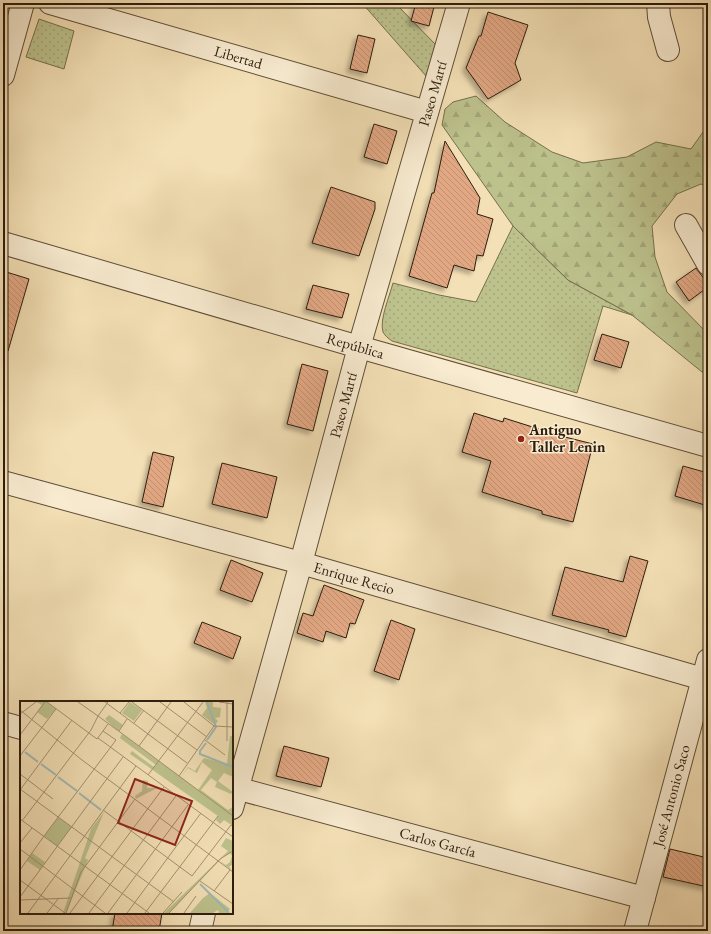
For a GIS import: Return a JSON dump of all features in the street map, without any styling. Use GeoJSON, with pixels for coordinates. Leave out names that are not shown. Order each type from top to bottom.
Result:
{"type":"FeatureCollection","features":[{"type":"Feature","properties":{"kind":"street"},"geometry":{"type":"LineString","coordinates":[[3,75],[23,3]]}},
{"type":"Feature","properties":{"kind":"street","name":"Libertad"},"geometry":{"type":"LineString","coordinates":[[50,3],[427,112]]}},
{"type":"Feature","properties":{"kind":"street","name":"Paseo Martí"},"geometry":{"type":"LineString","coordinates":[[234,795],[301,563],[359,347],[459,3]]}},
{"type":"Feature","properties":{"kind":"street"},"geometry":{"type":"LineString","coordinates":[[658,3],[668,50]]}},
{"type":"Feature","properties":{"kind":"street"},"geometry":{"type":"LineString","coordinates":[[686,225],[708,264]]}},
{"type":"Feature","properties":{"kind":"street","name":"República"},"geometry":{"type":"LineString","coordinates":[[3,243],[359,347],[708,446]]}},
{"type":"Feature","properties":{"kind":"street","name":"Enrique Recio"},"geometry":{"type":"LineString","coordinates":[[3,482],[705,670]]}},
{"type":"Feature","properties":{"kind":"street","name":"José Antonio Saco"},"geometry":{"type":"LineString","coordinates":[[635,931],[705,670]]}},
{"type":"Feature","properties":{"kind":"street"},"geometry":{"type":"LineString","coordinates":[[3,723],[20,728]]}},
{"type":"Feature","properties":{"kind":"street","name":"Carlos García"},"geometry":{"type":"LineString","coordinates":[[234,795],[644,898]]}},
{"type":"Feature","properties":{"kind":"street"},"geometry":{"type":"LineString","coordinates":[[200,931],[204,914]]}},
{"type":"Feature","properties":{"kind":"green space"},"geometry":{"type":"Polygon","coordinates":[[[362,3],[395,3],[436,45],[426,76],[362,3]]]}},
{"type":"Feature","properties":{"kind":"green space"},"geometry":{"type":"Polygon","coordinates":[[[39,19],[74,31],[64,69],[26,57],[39,19]]]}},
{"type":"Feature","properties":{"kind":"green space"},"geometry":{"type":"Polygon","coordinates":[[[476,96],[505,122],[552,152],[583,163],[627,157],[656,142],[691,149],[708,125],[708,187],[701,184],[677,194],[652,226],[655,257],[667,292],[708,334],[708,370],[702,372],[632,315],[568,280],[513,226],[442,125],[445,109],[453,102],[476,96]]]}},
{"type":"Feature","properties":{"kind":"green space"},"geometry":{"type":"Polygon","coordinates":[[[513,226],[568,280],[632,315],[603,306],[577,393],[392,341],[383,332],[382,321],[393,283],[439,295],[476,302],[513,226]]]}},
{"type":"Feature","properties":{"kind":"building"},"geometry":{"type":"Polygon","coordinates":[[[416,3],[435,3],[429,26],[411,21],[416,3]]]}},
{"type":"Feature","properties":{"kind":"building"},"geometry":{"type":"Polygon","coordinates":[[[488,12],[528,25],[515,63],[521,80],[488,99],[466,68],[479,36],[481,36],[488,12]]]}},
{"type":"Feature","properties":{"kind":"building"},"geometry":{"type":"Polygon","coordinates":[[[358,35],[375,39],[367,73],[350,69],[358,35]]]}},
{"type":"Feature","properties":{"kind":"building"},"geometry":{"type":"Polygon","coordinates":[[[374,124],[397,131],[387,164],[364,157],[374,124]]]}},
{"type":"Feature","properties":{"kind":"building"},"geometry":{"type":"Polygon","coordinates":[[[445,141],[480,198],[477,214],[493,219],[483,256],[477,255],[474,271],[454,265],[447,288],[409,276],[432,193],[434,193],[445,141]]]}},
{"type":"Feature","properties":{"kind":"building"},"geometry":{"type":"Polygon","coordinates":[[[331,187],[375,202],[375,209],[359,256],[312,243],[331,187]]]}},
{"type":"Feature","properties":{"kind":"building"},"geometry":{"type":"Polygon","coordinates":[[[696,268],[708,284],[708,287],[689,301],[676,282],[696,268]]]}},
{"type":"Feature","properties":{"kind":"building"},"geometry":{"type":"Polygon","coordinates":[[[3,271],[29,279],[8,351],[3,350],[3,271]]]}},
{"type":"Feature","properties":{"kind":"building"},"geometry":{"type":"Polygon","coordinates":[[[313,285],[349,294],[342,318],[306,309],[313,285]]]}},
{"type":"Feature","properties":{"kind":"building"},"geometry":{"type":"Polygon","coordinates":[[[602,334],[629,342],[621,368],[594,360],[602,334]]]}},
{"type":"Feature","properties":{"kind":"building"},"geometry":{"type":"Polygon","coordinates":[[[302,364],[328,371],[313,431],[287,424],[302,364]]]}},
{"type":"Feature","properties":{"kind":"building"},"geometry":{"type":"Polygon","coordinates":[[[474,413],[503,422],[504,418],[561,436],[593,444],[573,522],[542,514],[542,511],[482,492],[491,461],[462,452],[474,413]]]}},
{"type":"Feature","properties":{"kind":"building"},"geometry":{"type":"Polygon","coordinates":[[[153,452],[174,457],[163,507],[142,502],[153,452]]]}},
{"type":"Feature","properties":{"kind":"building"},"geometry":{"type":"Polygon","coordinates":[[[222,463],[277,477],[267,518],[212,504],[222,463]]]}},
{"type":"Feature","properties":{"kind":"building"},"geometry":{"type":"Polygon","coordinates":[[[683,466],[708,473],[708,506],[675,496],[683,466]]]}},
{"type":"Feature","properties":{"kind":"building"},"geometry":{"type":"Polygon","coordinates":[[[630,556],[648,561],[626,637],[608,632],[609,630],[552,615],[565,567],[623,582],[630,556]]]}},
{"type":"Feature","properties":{"kind":"building"},"geometry":{"type":"Polygon","coordinates":[[[231,560],[263,573],[252,602],[220,590],[231,560]]]}},
{"type":"Feature","properties":{"kind":"building"},"geometry":{"type":"Polygon","coordinates":[[[324,585],[364,600],[355,624],[350,623],[346,638],[326,631],[323,642],[297,633],[303,613],[313,616],[324,585]]]}},
{"type":"Feature","properties":{"kind":"building"},"geometry":{"type":"Polygon","coordinates":[[[391,620],[415,629],[399,680],[374,671],[391,620]]]}},
{"type":"Feature","properties":{"kind":"building"},"geometry":{"type":"Polygon","coordinates":[[[202,622],[241,637],[233,659],[194,643],[202,622]]]}},
{"type":"Feature","properties":{"kind":"building"},"geometry":{"type":"Polygon","coordinates":[[[284,746],[329,758],[321,787],[276,776],[284,746]]]}},
{"type":"Feature","properties":{"kind":"building"},"geometry":{"type":"Polygon","coordinates":[[[670,849],[708,858],[708,887],[663,877],[670,849]]]}},
{"type":"Feature","properties":{"kind":"building"},"geometry":{"type":"Polygon","coordinates":[[[115,914],[162,914],[159,931],[112,931],[115,914]]]}},
{"type":"Feature","properties":{"kind":"place","name":"Antiguo Taller Lenin"},"geometry":{"type":"Point","coordinates":[521,439]}}]}
